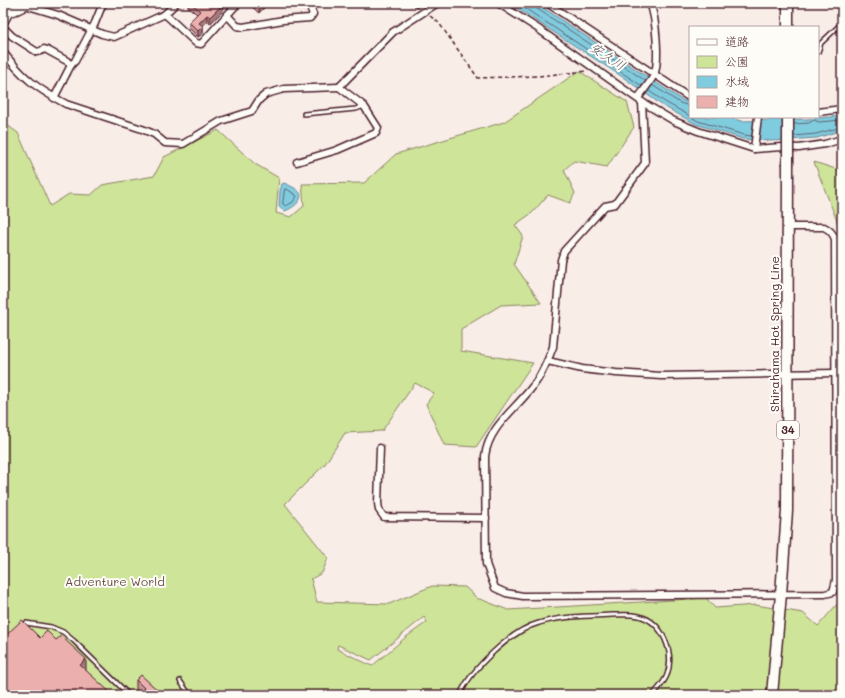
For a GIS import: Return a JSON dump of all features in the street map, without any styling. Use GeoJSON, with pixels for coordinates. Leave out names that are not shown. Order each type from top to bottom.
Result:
{"type":"FeatureCollection","features":[{"type":"Feature","properties":{"kind":"main road"},"geometry":{"type":"LineString","coordinates":[[788,3],[788,26]]}},
{"type":"Feature","properties":{"kind":"main road","name":"Shirahama Hot Spring Line"},"geometry":{"type":"LineString","coordinates":[[772,695],[787,511],[789,374],[788,118]]}},
{"type":"Feature","properties":{"kind":"street"},"geometry":{"type":"LineString","coordinates":[[54,98],[91,30],[103,3]]}},
{"type":"Feature","properties":{"kind":"street"},"geometry":{"type":"LineString","coordinates":[[71,65],[67,61],[47,50],[44,49],[38,52],[12,36],[3,26],[6,11],[26,4],[58,15],[91,30],[114,37],[165,14],[176,3]]}},
{"type":"Feature","properties":{"kind":"street"},"geometry":{"type":"LineString","coordinates":[[165,14],[196,43],[201,44],[238,3]]}},
{"type":"Feature","properties":{"kind":"street"},"geometry":{"type":"LineString","coordinates":[[227,15],[237,26],[243,27],[283,20],[310,18],[313,14],[308,3]]}},
{"type":"Feature","properties":{"kind":"street"},"geometry":{"type":"LineString","coordinates":[[339,87],[393,32],[436,4],[440,3]]}},
{"type":"Feature","properties":{"kind":"street"},"geometry":{"type":"LineString","coordinates":[[498,3],[537,28],[640,100],[674,121],[698,131],[754,148],[798,148],[825,144],[842,139]]}},
{"type":"Feature","properties":{"kind":"street"},"geometry":{"type":"LineString","coordinates":[[547,3],[689,97]]}},
{"type":"Feature","properties":{"kind":"street"},"geometry":{"type":"LineString","coordinates":[[650,3],[656,30],[657,51],[654,74],[640,100],[645,163],[615,204],[605,206],[564,251],[561,260],[553,348],[534,386],[495,430],[486,445],[486,564],[495,588],[506,593],[523,596],[825,594],[833,592],[836,580],[835,240],[830,230],[824,227],[788,227]]}},
{"type":"Feature","properties":{"kind":"street"},"geometry":{"type":"LineString","coordinates":[[3,52],[39,89],[54,98],[66,104],[142,129],[154,134],[165,143],[183,144],[221,121],[252,111],[259,100],[266,94],[284,89],[339,87],[364,106],[378,128],[376,133],[337,150],[297,162]]}},
{"type":"Feature","properties":{"kind":"street"},"geometry":{"type":"LineString","coordinates":[[819,112],[842,109]]}},
{"type":"Feature","properties":{"kind":"street"},"geometry":{"type":"LineString","coordinates":[[754,148],[758,118]]}},
{"type":"Feature","properties":{"kind":"street"},"geometry":{"type":"LineString","coordinates":[[548,360],[582,369],[661,376],[836,373]]}},
{"type":"Feature","properties":{"kind":"street"},"geometry":{"type":"LineString","coordinates":[[380,448],[378,503],[379,510],[384,516],[486,518]]}},
{"type":"Feature","properties":{"kind":"lane"},"geometry":{"type":"LineString","coordinates":[[819,49],[821,43],[842,24]]}},
{"type":"Feature","properties":{"kind":"lane"},"geometry":{"type":"LineString","coordinates":[[304,114],[356,109],[364,106]]}},
{"type":"Feature","properties":{"kind":"lane"},"geometry":{"type":"LineString","coordinates":[[460,695],[479,666],[515,634],[539,623],[582,616],[632,615],[648,619],[660,632],[668,646],[670,661],[667,676],[653,695]]}},
{"type":"Feature","properties":{"kind":"lane"},"geometry":{"type":"LineString","coordinates":[[26,623],[51,627],[63,632],[129,695]]}},
{"type":"Feature","properties":{"kind":"lane"},"geometry":{"type":"LineString","coordinates":[[180,681],[190,695]]}},
{"type":"Feature","properties":{"kind":"path"},"geometry":{"type":"LineString","coordinates":[[408,3],[439,23],[478,78],[539,76],[597,70]]}},
{"type":"Feature","properties":{"kind":"green space","name":"Adventure World"},"geometry":{"type":"Polygon","coordinates":[[[579,71],[627,102],[634,127],[607,167],[574,161],[564,170],[575,193],[570,203],[548,195],[532,213],[515,225],[523,236],[514,264],[541,303],[501,305],[461,329],[461,351],[533,363],[476,447],[444,445],[426,404],[434,393],[415,383],[382,431],[345,433],[325,464],[285,504],[328,558],[322,573],[311,579],[317,602],[389,604],[432,586],[465,587],[478,599],[508,610],[706,598],[715,608],[756,605],[803,613],[818,626],[839,602],[842,602],[842,695],[3,695],[3,122],[18,133],[50,206],[69,194],[91,195],[102,185],[154,176],[164,157],[218,130],[255,164],[279,178],[276,213],[291,217],[304,206],[302,184],[364,183],[396,154],[504,122],[579,71]],[[424,617],[371,660],[338,645],[337,649],[372,666],[406,637],[427,622],[424,617]]]}},
{"type":"Feature","properties":{"kind":"green space"},"geometry":{"type":"Polygon","coordinates":[[[814,162],[842,171],[842,234],[814,162]]]}},
{"type":"Feature","properties":{"kind":"water","name":"安久川"},"geometry":{"type":"Polygon","coordinates":[[[509,3],[536,3],[682,100],[689,103],[689,118],[730,118],[742,121],[807,119],[842,116],[842,130],[817,138],[771,141],[743,139],[696,124],[663,106],[624,78],[509,3]]]}},
{"type":"Feature","properties":{"kind":"water"},"geometry":{"type":"Polygon","coordinates":[[[284,183],[297,190],[301,196],[299,202],[285,211],[279,207],[280,191],[282,184],[284,183]]]}},
{"type":"Feature","properties":{"kind":"building"},"geometry":{"type":"Polygon","coordinates":[[[191,3],[223,4],[210,17],[207,15],[199,23],[203,26],[198,31],[189,22],[200,11],[191,3]]]}},
{"type":"Feature","properties":{"kind":"building"},"geometry":{"type":"Polygon","coordinates":[[[255,3],[263,3],[259,7],[255,3]]]}},
{"type":"Feature","properties":{"kind":"building"},"geometry":{"type":"Polygon","coordinates":[[[22,620],[40,638],[47,631],[56,640],[61,636],[86,659],[80,665],[112,695],[3,695],[3,638],[22,620]]]}},
{"type":"Feature","properties":{"kind":"building"},"geometry":{"type":"Polygon","coordinates":[[[141,675],[163,695],[149,695],[136,680],[141,675]]]}},
{"type":"Feature","properties":{"kind":"building"},"geometry":{"type":"Polygon","coordinates":[[[178,690],[182,695],[173,695],[178,690]]]}}]}
